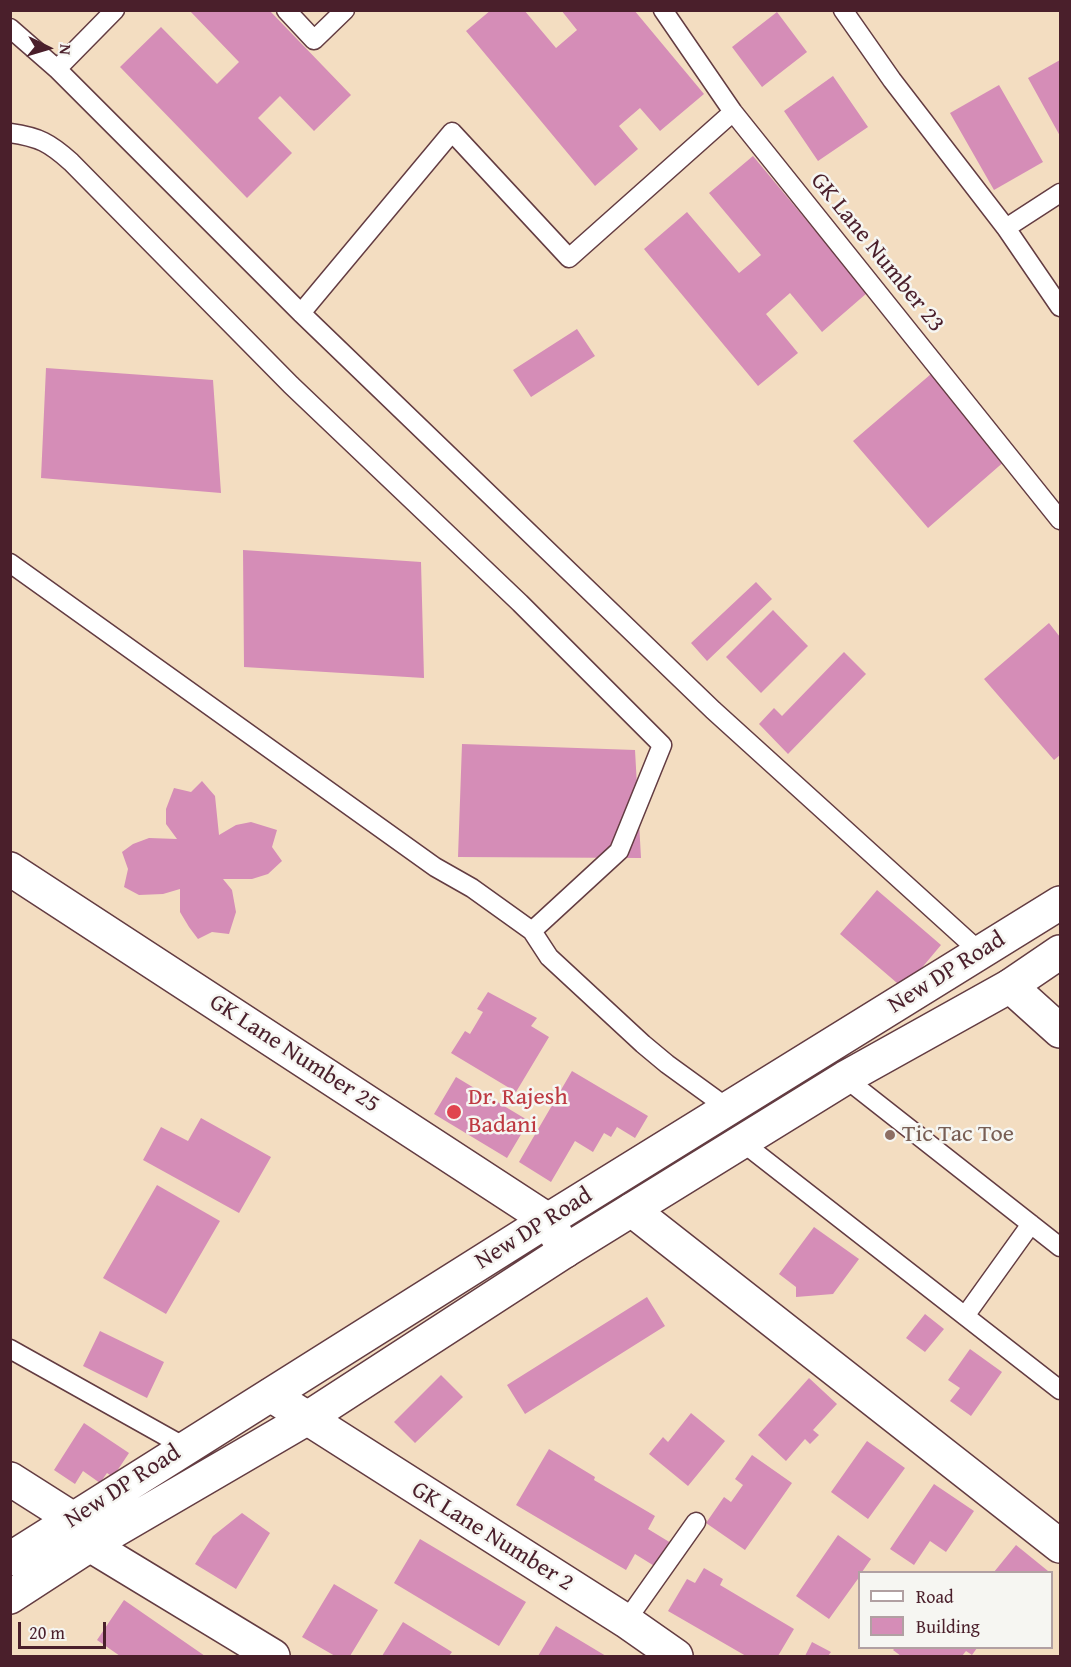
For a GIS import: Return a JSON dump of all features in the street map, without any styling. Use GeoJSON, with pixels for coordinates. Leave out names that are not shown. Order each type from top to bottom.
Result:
{"type":"FeatureCollection","features":[{"type":"Feature","properties":{"kind":"main road","name":"GK Lane Number 25"},"geometry":{"type":"LineString","coordinates":[[10,868],[548,1220],[566,1251]]}},
{"type":"Feature","properties":{"kind":"main road","name":"New DP Road"},"geometry":{"type":"LineString","coordinates":[[10,1598],[81,1532],[185,1447],[1060,903]]}},
{"type":"Feature","properties":{"kind":"main road","name":"New DP Road"},"geometry":{"type":"LineString","coordinates":[[10,1559],[81,1532],[306,1419],[566,1251],[845,1078],[1010,986],[1060,952]]}},
{"type":"Feature","properties":{"kind":"main road"},"geometry":{"type":"LineString","coordinates":[[1010,986],[1060,1031]]}},
{"type":"Feature","properties":{"kind":"main road"},"geometry":{"type":"LineString","coordinates":[[614,1180],[632,1210],[1060,1546]]}},
{"type":"Feature","properties":{"kind":"main road","name":"GK Lane Number 2"},"geometry":{"type":"LineString","coordinates":[[271,1395],[626,1621],[676,1656]]}},
{"type":"Feature","properties":{"kind":"main road"},"geometry":{"type":"LineString","coordinates":[[10,1479],[81,1532],[273,1656]]}},
{"type":"Feature","properties":{"kind":"lane"},"geometry":{"type":"LineString","coordinates":[[57,69],[115,10]]}},
{"type":"Feature","properties":{"kind":"lane"},"geometry":{"type":"LineString","coordinates":[[286,10],[314,40],[345,10]]}},
{"type":"Feature","properties":{"kind":"lane","name":"GK Lane Number 23"},"geometry":{"type":"LineString","coordinates":[[663,10],[733,112],[1060,520]]}},
{"type":"Feature","properties":{"kind":"lane"},"geometry":{"type":"LineString","coordinates":[[843,10],[892,80],[1006,228],[1060,307]]}},
{"type":"Feature","properties":{"kind":"lane"},"geometry":{"type":"LineString","coordinates":[[10,28],[57,69],[301,313],[713,710],[980,952]]}},
{"type":"Feature","properties":{"kind":"lane"},"geometry":{"type":"LineString","coordinates":[[301,313],[452,132],[569,258],[733,112]]}},
{"type":"Feature","properties":{"kind":"lane"},"geometry":{"type":"LineString","coordinates":[[10,134],[33,136],[52,145],[71,162],[291,385],[520,603],[662,745],[619,851],[532,931]]}},
{"type":"Feature","properties":{"kind":"lane"},"geometry":{"type":"LineString","coordinates":[[1006,228],[1060,193]]}},
{"type":"Feature","properties":{"kind":"lane"},"geometry":{"type":"LineString","coordinates":[[10,563],[435,867],[472,888],[532,931],[549,957],[643,1044],[729,1109]]}},
{"type":"Feature","properties":{"kind":"lane"},"geometry":{"type":"LineString","coordinates":[[845,1078],[1060,1247]]}},
{"type":"Feature","properties":{"kind":"lane"},"geometry":{"type":"LineString","coordinates":[[742,1142],[1060,1390]]}},
{"type":"Feature","properties":{"kind":"lane"},"geometry":{"type":"LineString","coordinates":[[965,1316],[1031,1224]]}},
{"type":"Feature","properties":{"kind":"lane"},"geometry":{"type":"LineString","coordinates":[[10,1349],[185,1447]]}},
{"type":"Feature","properties":{"kind":"lane"},"geometry":{"type":"LineString","coordinates":[[626,1621],[696,1522]]}},
{"type":"Feature","properties":{"kind":"building"},"geometry":{"type":"Polygon","coordinates":[[[189,10],[269,10],[351,95],[314,131],[280,96],[258,118],[292,153],[247,198],[120,67],[161,27],[217,84],[239,62],[189,10]]]}},
{"type":"Feature","properties":{"kind":"building"},"geometry":{"type":"Polygon","coordinates":[[[491,10],[524,10],[556,48],[577,30],[561,10],[634,10],[704,94],[660,131],[640,108],[619,126],[638,149],[595,186],[466,31],[491,10]]]}},
{"type":"Feature","properties":{"kind":"building"},"geometry":{"type":"Polygon","coordinates":[[[777,12],[807,52],[762,87],[732,47],[777,12]]]}},
{"type":"Feature","properties":{"kind":"building"},"geometry":{"type":"Polygon","coordinates":[[[1060,60],[1060,136],[1028,78],[1060,60]]]}},
{"type":"Feature","properties":{"kind":"building"},"geometry":{"type":"Polygon","coordinates":[[[833,76],[868,127],[818,161],[784,111],[833,76]]]}},
{"type":"Feature","properties":{"kind":"building"},"geometry":{"type":"Polygon","coordinates":[[[999,85],[1043,162],[994,190],[950,113],[999,85]]]}},
{"type":"Feature","properties":{"kind":"building"},"geometry":{"type":"Polygon","coordinates":[[[753,156],[867,293],[822,332],[790,293],[766,314],[798,353],[758,386],[644,249],[687,212],[739,273],[761,255],[709,193],[753,156]]]}},
{"type":"Feature","properties":{"kind":"building"},"geometry":{"type":"Polygon","coordinates":[[[577,329],[595,356],[531,397],[513,370],[577,329]]]}},
{"type":"Feature","properties":{"kind":"building"},"geometry":{"type":"Polygon","coordinates":[[[46,368],[213,380],[221,493],[41,478],[46,368]]]}},
{"type":"Feature","properties":{"kind":"building"},"geometry":{"type":"Polygon","coordinates":[[[931,374],[1006,460],[928,528],[853,441],[931,374]]]}},
{"type":"Feature","properties":{"kind":"building"},"geometry":{"type":"Polygon","coordinates":[[[243,550],[421,562],[424,678],[244,667],[243,550]]]}},
{"type":"Feature","properties":{"kind":"building"},"geometry":{"type":"Polygon","coordinates":[[[756,582],[772,599],[707,661],[691,643],[756,582]]]}},
{"type":"Feature","properties":{"kind":"building"},"geometry":{"type":"Polygon","coordinates":[[[773,610],[808,646],[761,693],[726,657],[773,610]]]}},
{"type":"Feature","properties":{"kind":"building"},"geometry":{"type":"Polygon","coordinates":[[[1049,623],[1060,637],[1060,755],[1054,760],[984,679],[1049,623]]]}},
{"type":"Feature","properties":{"kind":"building"},"geometry":{"type":"Polygon","coordinates":[[[844,652],[866,674],[788,754],[759,724],[774,708],[782,716],[844,652]]]}},
{"type":"Feature","properties":{"kind":"building"},"geometry":{"type":"Polygon","coordinates":[[[462,744],[635,750],[641,858],[458,857],[462,744]]]}},
{"type":"Feature","properties":{"kind":"building"},"geometry":{"type":"Polygon","coordinates":[[[202,781],[215,796],[219,835],[236,825],[251,822],[277,830],[272,847],[282,861],[268,874],[252,879],[223,879],[232,890],[236,912],[229,934],[212,932],[198,939],[180,912],[180,889],[163,894],[139,895],[124,887],[128,869],[122,852],[133,844],[149,838],[177,839],[166,824],[166,809],[174,788],[191,792],[202,781]]]}},
{"type":"Feature","properties":{"kind":"building"},"geometry":{"type":"Polygon","coordinates":[[[877,890],[941,945],[904,989],[840,934],[877,890]]]}},
{"type":"Feature","properties":{"kind":"building"},"geometry":{"type":"Polygon","coordinates":[[[488,992],[537,1018],[531,1026],[549,1037],[516,1092],[451,1053],[465,1031],[470,1034],[483,1012],[477,1009],[488,992]]]}},
{"type":"Feature","properties":{"kind":"building"},"geometry":{"type":"Polygon","coordinates":[[[572,1071],[648,1116],[635,1138],[617,1127],[611,1137],[604,1133],[593,1152],[575,1141],[551,1182],[519,1162],[572,1071]]]}},
{"type":"Feature","properties":{"kind":"building"},"geometry":{"type":"Polygon","coordinates":[[[456,1077],[529,1121],[507,1158],[434,1114],[456,1077]]]}},
{"type":"Feature","properties":{"kind":"building"},"geometry":{"type":"Polygon","coordinates":[[[201,1118],[271,1157],[239,1213],[143,1160],[161,1127],[188,1141],[201,1118]]]}},
{"type":"Feature","properties":{"kind":"building"},"geometry":{"type":"Polygon","coordinates":[[[157,1185],[220,1221],[166,1314],[103,1278],[157,1185]]]}},
{"type":"Feature","properties":{"kind":"building"},"geometry":{"type":"Polygon","coordinates":[[[814,1227],[859,1259],[833,1294],[796,1297],[796,1287],[779,1274],[814,1227]]]}},
{"type":"Feature","properties":{"kind":"building"},"geometry":{"type":"Polygon","coordinates":[[[647,1297],[665,1326],[525,1414],[507,1385],[647,1297]]]}},
{"type":"Feature","properties":{"kind":"building"},"geometry":{"type":"Polygon","coordinates":[[[925,1314],[944,1329],[925,1352],[906,1338],[925,1314]]]}},
{"type":"Feature","properties":{"kind":"building"},"geometry":{"type":"Polygon","coordinates":[[[100,1331],[164,1362],[147,1398],[83,1366],[100,1331]]]}},
{"type":"Feature","properties":{"kind":"building"},"geometry":{"type":"Polygon","coordinates":[[[970,1349],[1002,1372],[971,1416],[950,1401],[960,1388],[948,1380],[970,1349]]]}},
{"type":"Feature","properties":{"kind":"building"},"geometry":{"type":"Polygon","coordinates":[[[441,1375],[463,1397],[415,1443],[394,1422],[441,1375]]]}},
{"type":"Feature","properties":{"kind":"building"},"geometry":{"type":"Polygon","coordinates":[[[809,1378],[837,1404],[813,1430],[819,1435],[810,1444],[805,1439],[786,1461],[758,1435],[809,1378]]]}},
{"type":"Feature","properties":{"kind":"building"},"geometry":{"type":"Polygon","coordinates":[[[691,1413],[725,1441],[688,1486],[649,1454],[663,1437],[668,1442],[691,1413]]]}},
{"type":"Feature","properties":{"kind":"building"},"geometry":{"type":"Polygon","coordinates":[[[84,1423],[129,1453],[113,1477],[107,1473],[100,1483],[83,1471],[75,1484],[54,1470],[84,1423]]]}},
{"type":"Feature","properties":{"kind":"building"},"geometry":{"type":"Polygon","coordinates":[[[867,1441],[905,1468],[868,1519],[831,1492],[867,1441]]]}},
{"type":"Feature","properties":{"kind":"building"},"geometry":{"type":"Polygon","coordinates":[[[549,1449],[595,1477],[594,1480],[655,1516],[648,1529],[671,1543],[656,1567],[635,1554],[626,1570],[516,1505],[549,1449]]]}},
{"type":"Feature","properties":{"kind":"building"},"geometry":{"type":"Polygon","coordinates":[[[752,1455],[792,1483],[745,1550],[706,1523],[724,1497],[731,1502],[743,1485],[735,1479],[752,1455]]]}},
{"type":"Feature","properties":{"kind":"building"},"geometry":{"type":"Polygon","coordinates":[[[934,1484],[974,1511],[946,1552],[930,1541],[914,1565],[890,1549],[934,1484]]]}},
{"type":"Feature","properties":{"kind":"building"},"geometry":{"type":"Polygon","coordinates":[[[242,1513],[270,1533],[236,1589],[195,1564],[213,1536],[242,1513]]]}},
{"type":"Feature","properties":{"kind":"building"},"geometry":{"type":"Polygon","coordinates":[[[838,1535],[871,1559],[863,1571],[858,1571],[858,1579],[829,1619],[796,1596],[838,1535]]]}},
{"type":"Feature","properties":{"kind":"building"},"geometry":{"type":"Polygon","coordinates":[[[420,1539],[526,1602],[499,1646],[394,1583],[420,1539]]]}},
{"type":"Feature","properties":{"kind":"building"},"geometry":{"type":"Polygon","coordinates":[[[1016,1545],[1048,1571],[995,1571],[1016,1545]]]}},
{"type":"Feature","properties":{"kind":"building"},"geometry":{"type":"Polygon","coordinates":[[[704,1568],[723,1579],[720,1585],[794,1629],[778,1656],[746,1656],[668,1611],[687,1579],[695,1583],[704,1568]]]}},
{"type":"Feature","properties":{"kind":"building"},"geometry":{"type":"Polygon","coordinates":[[[334,1584],[378,1610],[350,1656],[335,1656],[302,1637],[334,1584]]]}},
{"type":"Feature","properties":{"kind":"building"},"geometry":{"type":"Polygon","coordinates":[[[124,1600],[205,1656],[120,1656],[97,1640],[124,1600]]]}},
{"type":"Feature","properties":{"kind":"building"},"geometry":{"type":"Polygon","coordinates":[[[403,1622],[452,1652],[449,1656],[382,1656],[403,1622]]]}},
{"type":"Feature","properties":{"kind":"building"},"geometry":{"type":"Polygon","coordinates":[[[556,1626],[606,1656],[538,1656],[556,1626]]]}},
{"type":"Feature","properties":{"kind":"building"},"geometry":{"type":"Polygon","coordinates":[[[812,1642],[831,1652],[828,1656],[805,1656],[812,1642]]]}},
{"type":"Feature","properties":{"kind":"building"},"geometry":{"type":"Polygon","coordinates":[[[976,1649],[972,1655],[966,1651],[962,1656],[901,1656],[893,1650],[976,1649]]]}},
{"type":"Feature","properties":{"kind":"place","name":"Dr. Rajesh Badani"},"geometry":{"type":"Point","coordinates":[454,1112]}},
{"type":"Feature","properties":{"kind":"place","name":"Tic Tac Toe"},"geometry":{"type":"Point","coordinates":[890,1135]}}]}
